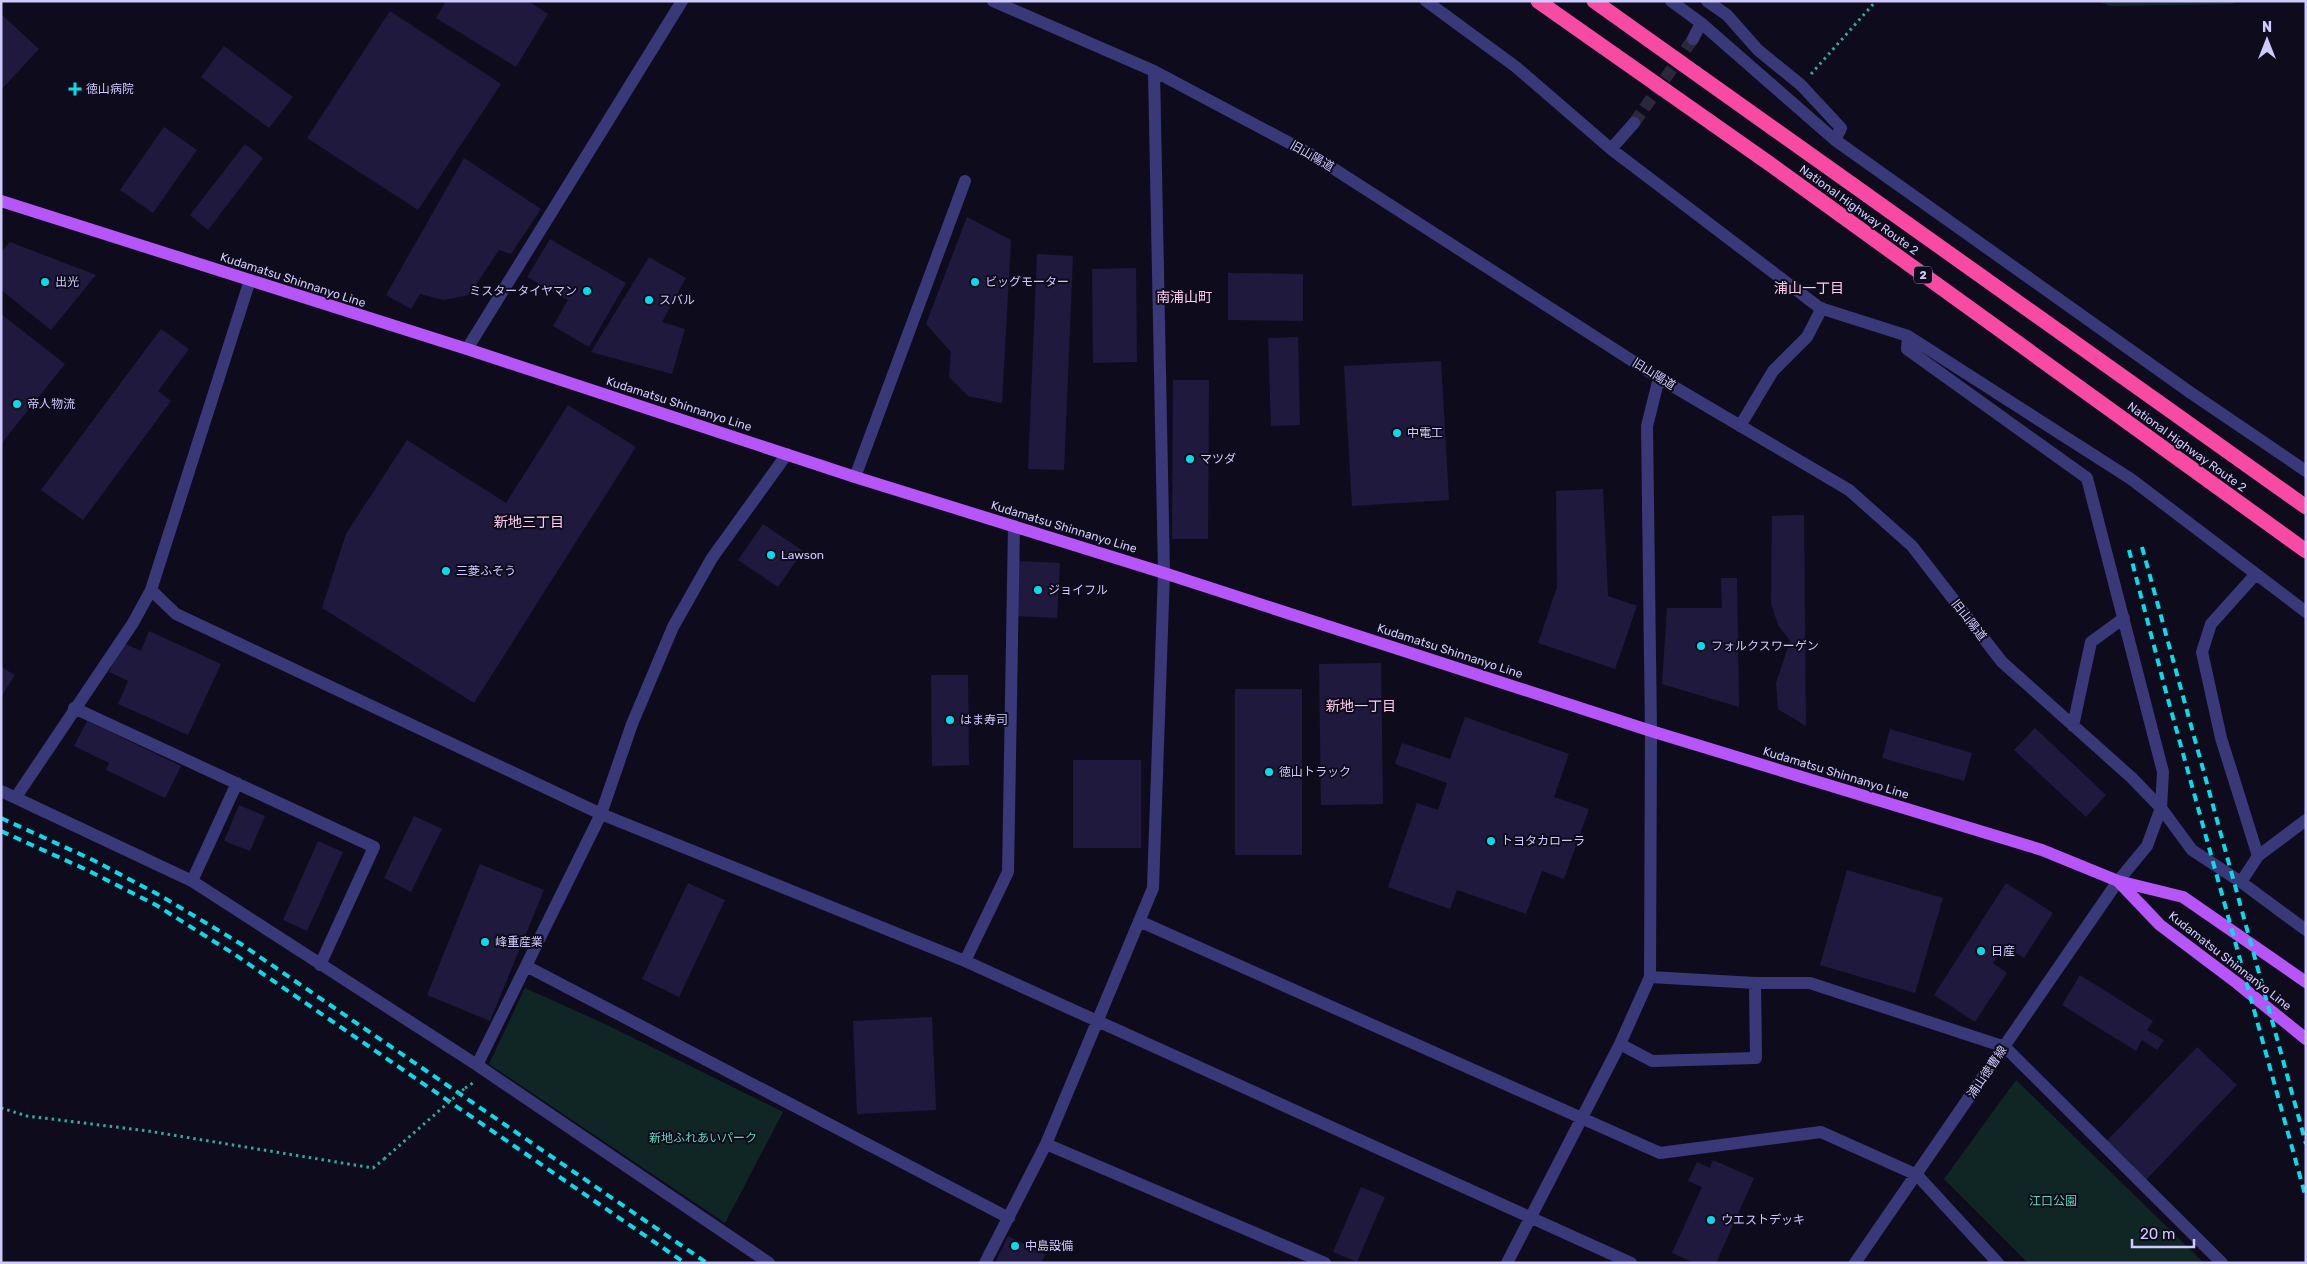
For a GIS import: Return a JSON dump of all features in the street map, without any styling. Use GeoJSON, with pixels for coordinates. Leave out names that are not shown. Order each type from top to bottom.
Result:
{"type":"FeatureCollection","features":[{"type":"Feature","properties":{"kind":"highway","name":"National Highway Route 2"},"geometry":{"type":"LineString","coordinates":[[1538,1],[1770,164],[2306,551]]}},
{"type":"Feature","properties":{"kind":"highway","name":"National Highway Route 2"},"geometry":{"type":"LineString","coordinates":[[1594,1],[2306,507]]}},
{"type":"Feature","properties":{"kind":"main road","name":"Kudamatsu Shinnanyo Line"},"geometry":{"type":"LineString","coordinates":[[1,201],[466,349],[855,477],[1164,573],[1651,731],[2042,850],[2118,881],[2183,897],[2306,982]]}},
{"type":"Feature","properties":{"kind":"main road","name":"Kudamatsu Shinnanyo Line"},"geometry":{"type":"LineString","coordinates":[[2118,881],[2160,925],[2238,983],[2306,1039]]}},
{"type":"Feature","properties":{"kind":"street"},"geometry":{"type":"LineString","coordinates":[[466,349],[682,1]]}},
{"type":"Feature","properties":{"kind":"street","name":"旧山陽道"},"geometry":{"type":"LineString","coordinates":[[993,1],[1154,71],[1314,156],[1659,378],[1849,490],[1912,546],[2002,662],[2132,778],[2161,808],[2192,850],[2241,882],[2306,930]]}},
{"type":"Feature","properties":{"kind":"street"},"geometry":{"type":"LineString","coordinates":[[1426,1],[1516,68],[1611,149],[1822,308],[1908,336],[2132,479],[2255,575],[2306,612]]}},
{"type":"Feature","properties":{"kind":"street"},"geometry":{"type":"LineString","coordinates":[[1671,1],[1701,23],[1835,140],[2191,393],[2306,471]]}},
{"type":"Feature","properties":{"kind":"street"},"geometry":{"type":"LineString","coordinates":[[1707,1],[1728,15],[1758,50],[1801,85],[1841,128],[1835,140]]}},
{"type":"Feature","properties":{"kind":"street"},"geometry":{"type":"LineString","coordinates":[[1692,39],[1701,23]]}},
{"type":"Feature","properties":{"kind":"street"},"geometry":{"type":"LineString","coordinates":[[985,1263],[1046,1144],[1153,888],[1164,573],[1154,71]]}},
{"type":"Feature","properties":{"kind":"street"},"geometry":{"type":"LineString","coordinates":[[1611,149],[1634,124]]}},
{"type":"Feature","properties":{"kind":"street"},"geometry":{"type":"LineString","coordinates":[[855,477],[965,180]]}},
{"type":"Feature","properties":{"kind":"street"},"geometry":{"type":"LineString","coordinates":[[16,797],[74,708],[133,623],[151,590],[250,280]]}},
{"type":"Feature","properties":{"kind":"street"},"geometry":{"type":"LineString","coordinates":[[1740,426],[1774,371],[1807,337],[1822,308]]}},
{"type":"Feature","properties":{"kind":"street"},"geometry":{"type":"LineString","coordinates":[[1908,336],[1907,349],[2087,478],[2163,772],[2161,808],[2148,846],[2118,881]]}},
{"type":"Feature","properties":{"kind":"street"},"geometry":{"type":"LineString","coordinates":[[1507,1263],[1620,1044],[1650,977],[1651,731],[1647,426],[1659,378]]}},
{"type":"Feature","properties":{"kind":"street"},"geometry":{"type":"LineString","coordinates":[[477,1065],[601,814],[632,724],[673,627],[712,558],[787,454]]}},
{"type":"Feature","properties":{"kind":"street"},"geometry":{"type":"LineString","coordinates":[[965,961],[1008,872],[1014,526]]}},
{"type":"Feature","properties":{"kind":"street"},"geometry":{"type":"LineString","coordinates":[[2255,575],[2211,624],[2202,652],[2221,738],[2258,856]]}},
{"type":"Feature","properties":{"kind":"street"},"geometry":{"type":"LineString","coordinates":[[151,590],[176,614],[601,814],[965,961],[1630,1263]]}},
{"type":"Feature","properties":{"kind":"street"},"geometry":{"type":"LineString","coordinates":[[2073,726],[2091,642],[2124,618]]}},
{"type":"Feature","properties":{"kind":"street"},"geometry":{"type":"LineString","coordinates":[[74,708],[374,847],[320,965]]}},
{"type":"Feature","properties":{"kind":"street"},"geometry":{"type":"LineString","coordinates":[[192,880],[237,783]]}},
{"type":"Feature","properties":{"kind":"street"},"geometry":{"type":"LineString","coordinates":[[1,791],[192,880],[320,965],[477,1065],[769,1263]]}},
{"type":"Feature","properties":{"kind":"street"},"geometry":{"type":"LineString","coordinates":[[2241,882],[2258,856],[2306,820]]}},
{"type":"Feature","properties":{"kind":"street","name":"浦山徳曹線"},"geometry":{"type":"LineString","coordinates":[[1855,1263],[2118,881]]}},
{"type":"Feature","properties":{"kind":"street"},"geometry":{"type":"LineString","coordinates":[[1139,922],[1660,1153],[1821,1132],[1917,1174],[1998,1263]]}},
{"type":"Feature","properties":{"kind":"street"},"geometry":{"type":"LineString","coordinates":[[526,966],[1009,1218]]}},
{"type":"Feature","properties":{"kind":"street"},"geometry":{"type":"LineString","coordinates":[[1650,977],[1755,983],[1810,983],[2005,1047],[2222,1263]]}},
{"type":"Feature","properties":{"kind":"street"},"geometry":{"type":"LineString","coordinates":[[1620,1044],[1652,1061],[1756,1058],[1755,983]]}},
{"type":"Feature","properties":{"kind":"street"},"geometry":{"type":"LineString","coordinates":[[1046,1144],[1326,1263]]}},
{"type":"Feature","properties":{"kind":"path"},"geometry":{"type":"LineString","coordinates":[[1801,85],[1876,1]]}},
{"type":"Feature","properties":{"kind":"path"},"geometry":{"type":"LineString","coordinates":[[1,1108],[27,1116],[148,1131],[373,1168],[465,1088]]}},
{"type":"Feature","properties":{"kind":"green space"},"geometry":{"type":"Polygon","coordinates":[[[2097,1],[2240,1],[2231,4],[2110,6],[2097,1]]]}},
{"type":"Feature","properties":{"kind":"green space","name":"新地ふれあいパーク"},"geometry":{"type":"Polygon","coordinates":[[[525,988],[605,1024],[783,1112],[725,1223],[489,1064],[525,988]]]}},
{"type":"Feature","properties":{"kind":"green space","name":"江口公園"},"geometry":{"type":"Polygon","coordinates":[[[2016,1080],[2204,1263],[2028,1263],[1944,1179],[2016,1080]]]}},
{"type":"Feature","properties":{"kind":"building"},"geometry":{"type":"Polygon","coordinates":[[[446,1],[528,1],[548,14],[516,67],[436,18],[446,1]]]}},
{"type":"Feature","properties":{"kind":"building"},"geometry":{"type":"Polygon","coordinates":[[[390,11],[501,84],[418,210],[307,138],[390,11]]]}},
{"type":"Feature","properties":{"kind":"building"},"geometry":{"type":"Polygon","coordinates":[[[1,14],[39,49],[1,90],[1,14]]]}},
{"type":"Feature","properties":{"kind":"building"},"geometry":{"type":"Polygon","coordinates":[[[224,46],[293,97],[269,128],[201,77],[224,46]]]}},
{"type":"Feature","properties":{"kind":"building"},"geometry":{"type":"Polygon","coordinates":[[[164,127],[197,150],[153,213],[120,190],[164,127]]]}},
{"type":"Feature","properties":{"kind":"building"},"geometry":{"type":"Polygon","coordinates":[[[245,144],[263,158],[208,230],[190,215],[245,144]]]}},
{"type":"Feature","properties":{"kind":"building"},"geometry":{"type":"Polygon","coordinates":[[[464,158],[541,209],[511,254],[499,250],[469,295],[444,300],[420,294],[411,309],[386,295],[464,158]]]}},
{"type":"Feature","properties":{"kind":"building","name":"ビッグモーター"},"geometry":{"type":"Polygon","coordinates":[[[967,217],[1011,240],[1002,403],[968,396],[949,377],[951,352],[926,324],[967,217]]]}},
{"type":"Feature","properties":{"kind":"building","name":"ミスタータイヤマン"},"geometry":{"type":"Polygon","coordinates":[[[550,239],[626,283],[589,347],[553,326],[568,300],[527,277],[550,239]]]}},
{"type":"Feature","properties":{"kind":"building","name":"出光"},"geometry":{"type":"Polygon","coordinates":[[[10,242],[96,275],[51,330],[1,290],[1,252],[10,242]]]}},
{"type":"Feature","properties":{"kind":"building"},"geometry":{"type":"Polygon","coordinates":[[[1037,254],[1073,256],[1064,470],[1028,469],[1037,254]]]}},
{"type":"Feature","properties":{"kind":"building","name":"スバル"},"geometry":{"type":"Polygon","coordinates":[[[649,257],[686,278],[662,322],[685,329],[672,374],[591,352],[649,257]]]}},
{"type":"Feature","properties":{"kind":"building"},"geometry":{"type":"Polygon","coordinates":[[[1136,268],[1137,362],[1093,363],[1092,269],[1136,268]]]}},
{"type":"Feature","properties":{"kind":"building"},"geometry":{"type":"Polygon","coordinates":[[[1228,273],[1303,274],[1303,321],[1228,320],[1228,273]]]}},
{"type":"Feature","properties":{"kind":"building","name":"帝人物流"},"geometry":{"type":"Polygon","coordinates":[[[1,314],[65,364],[1,444],[1,314]]]}},
{"type":"Feature","properties":{"kind":"building"},"geometry":{"type":"Polygon","coordinates":[[[161,329],[189,349],[158,391],[171,401],[83,520],[41,490],[161,329]]]}},
{"type":"Feature","properties":{"kind":"building"},"geometry":{"type":"Polygon","coordinates":[[[1298,337],[1300,425],[1271,426],[1268,338],[1298,337]]]}},
{"type":"Feature","properties":{"kind":"building","name":"中電工"},"geometry":{"type":"Polygon","coordinates":[[[1441,361],[1449,500],[1352,506],[1344,366],[1441,361]]]}},
{"type":"Feature","properties":{"kind":"building","name":"マツダ"},"geometry":{"type":"Polygon","coordinates":[[[1173,380],[1209,380],[1208,539],[1172,539],[1173,380]]]}},
{"type":"Feature","properties":{"kind":"building","name":"三菱ふそう"},"geometry":{"type":"Polygon","coordinates":[[[568,405],[636,447],[474,703],[322,608],[346,534],[407,440],[506,503],[568,405]]]}},
{"type":"Feature","properties":{"kind":"building"},"geometry":{"type":"Polygon","coordinates":[[[1603,489],[1608,596],[1637,606],[1615,669],[1538,643],[1557,587],[1556,491],[1603,489]]]}},
{"type":"Feature","properties":{"kind":"building"},"geometry":{"type":"Polygon","coordinates":[[[1804,515],[1806,726],[1778,709],[1776,683],[1790,641],[1778,625],[1771,603],[1772,516],[1804,515]]]}},
{"type":"Feature","properties":{"kind":"building","name":"Lawson"},"geometry":{"type":"Polygon","coordinates":[[[763,524],[803,551],[778,587],[738,560],[763,524]]]}},
{"type":"Feature","properties":{"kind":"building","name":"ジョイフル"},"geometry":{"type":"Polygon","coordinates":[[[1018,561],[1060,563],[1057,618],[1016,616],[1018,561]]]}},
{"type":"Feature","properties":{"kind":"building","name":"フォルクスワーゲン"},"geometry":{"type":"Polygon","coordinates":[[[1721,578],[1737,578],[1739,707],[1662,684],[1667,608],[1722,608],[1721,578]]]}},
{"type":"Feature","properties":{"kind":"building"},"geometry":{"type":"Polygon","coordinates":[[[149,631],[221,664],[188,735],[118,704],[128,681],[109,672],[123,643],[141,651],[149,631]]]}},
{"type":"Feature","properties":{"kind":"building"},"geometry":{"type":"Polygon","coordinates":[[[1381,663],[1383,804],[1321,805],[1319,664],[1381,663]]]}},
{"type":"Feature","properties":{"kind":"building"},"geometry":{"type":"Polygon","coordinates":[[[1,667],[15,675],[1,697],[1,667]]]}},
{"type":"Feature","properties":{"kind":"building","name":"はま寿司"},"geometry":{"type":"Polygon","coordinates":[[[931,675],[968,675],[969,765],[932,766],[931,675]]]}},
{"type":"Feature","properties":{"kind":"building","name":"徳山トラック"},"geometry":{"type":"Polygon","coordinates":[[[1235,689],[1302,689],[1302,855],[1235,855],[1235,689]]]}},
{"type":"Feature","properties":{"kind":"building","name":"トヨタカローラ"},"geometry":{"type":"Polygon","coordinates":[[[1465,717],[1569,754],[1554,797],[1589,809],[1564,879],[1542,871],[1526,914],[1457,890],[1450,909],[1388,887],[1417,803],[1438,810],[1447,783],[1395,764],[1402,743],[1450,759],[1465,717]]]}},
{"type":"Feature","properties":{"kind":"building"},"geometry":{"type":"Polygon","coordinates":[[[87,721],[181,766],[165,798],[106,770],[109,763],[74,746],[87,721]]]}},
{"type":"Feature","properties":{"kind":"building"},"geometry":{"type":"Polygon","coordinates":[[[2035,728],[2106,795],[2086,817],[2014,750],[2035,728]]]}},
{"type":"Feature","properties":{"kind":"building"},"geometry":{"type":"Polygon","coordinates":[[[1890,729],[1972,753],[1964,781],[1882,758],[1890,729]]]}},
{"type":"Feature","properties":{"kind":"building"},"geometry":{"type":"Polygon","coordinates":[[[1073,760],[1141,760],[1141,848],[1073,848],[1073,760]]]}},
{"type":"Feature","properties":{"kind":"building"},"geometry":{"type":"Polygon","coordinates":[[[239,805],[265,816],[250,851],[224,841],[239,805]]]}},
{"type":"Feature","properties":{"kind":"building"},"geometry":{"type":"Polygon","coordinates":[[[414,816],[442,829],[411,892],[384,878],[414,816]]]}},
{"type":"Feature","properties":{"kind":"building"},"geometry":{"type":"Polygon","coordinates":[[[318,841],[343,852],[307,931],[283,920],[318,841]]]}},
{"type":"Feature","properties":{"kind":"building","name":"峰重産業"},"geometry":{"type":"Polygon","coordinates":[[[480,864],[544,890],[490,1021],[427,995],[480,864]]]}},
{"type":"Feature","properties":{"kind":"building"},"geometry":{"type":"Polygon","coordinates":[[[1847,870],[1943,898],[1915,993],[1820,965],[1847,870]]]}},
{"type":"Feature","properties":{"kind":"building"},"geometry":{"type":"Polygon","coordinates":[[[688,883],[725,900],[679,997],[642,979],[688,883]]]}},
{"type":"Feature","properties":{"kind":"building","name":"日産"},"geometry":{"type":"Polygon","coordinates":[[[2006,883],[2053,913],[2024,958],[2004,945],[1993,963],[2007,973],[1975,1022],[1934,995],[2006,883]]]}},
{"type":"Feature","properties":{"kind":"building"},"geometry":{"type":"Polygon","coordinates":[[[2080,975],[2153,1021],[2147,1030],[2164,1040],[2157,1050],[2142,1040],[2136,1051],[2062,1005],[2080,975]]]}},
{"type":"Feature","properties":{"kind":"building"},"geometry":{"type":"Polygon","coordinates":[[[932,1017],[936,1110],[857,1114],[853,1021],[932,1017]]]}},
{"type":"Feature","properties":{"kind":"building"},"geometry":{"type":"Polygon","coordinates":[[[2197,1047],[2237,1085],[2142,1184],[2102,1146],[2197,1047]]]}},
{"type":"Feature","properties":{"kind":"building","name":"ウエストデッキ"},"geometry":{"type":"Polygon","coordinates":[[[1713,1160],[1754,1178],[1716,1263],[1694,1263],[1672,1253],[1702,1187],[1688,1181],[1697,1162],[1710,1168],[1713,1160]]]}},
{"type":"Feature","properties":{"kind":"building"},"geometry":{"type":"Polygon","coordinates":[[[1361,1187],[1385,1197],[1357,1262],[1333,1252],[1361,1187]]]}},
{"type":"Feature","properties":{"kind":"building","name":"中島設備"},"geometry":{"type":"Polygon","coordinates":[[[1008,1236],[1045,1255],[1041,1263],[1000,1263],[996,1261],[1008,1236]]]}},
{"type":"Feature","properties":{"kind":"tunnel"},"geometry":{"type":"LineString","coordinates":[[1634,123],[1693,39]]}},
{"type":"Feature","properties":{"kind":"railway"},"geometry":{"type":"LineString","coordinates":[[2142,547],[2306,1144]]}},
{"type":"Feature","properties":{"kind":"railway"},"geometry":{"type":"LineString","coordinates":[[2129,550],[2166,692],[2306,1198]]}},
{"type":"Feature","properties":{"kind":"railway"},"geometry":{"type":"LineString","coordinates":[[1,818],[93,860],[161,896],[241,944],[707,1263]]}},
{"type":"Feature","properties":{"kind":"railway"},"geometry":{"type":"LineString","coordinates":[[1,831],[87,870],[156,905],[234,954],[685,1263]]}},
{"type":"Feature","properties":{"kind":"place","name":"徳山病院"},"geometry":{"type":"Point","coordinates":[75,89]}},
{"type":"Feature","properties":{"kind":"place","name":"出光"},"geometry":{"type":"Point","coordinates":[45,282]}},
{"type":"Feature","properties":{"kind":"place","name":"ビッグモーター"},"geometry":{"type":"Point","coordinates":[975,282]}},
{"type":"Feature","properties":{"kind":"place","name":"ミスタータイヤマン"},"geometry":{"type":"Point","coordinates":[587,291]}},
{"type":"Feature","properties":{"kind":"place","name":"スバル"},"geometry":{"type":"Point","coordinates":[649,300]}},
{"type":"Feature","properties":{"kind":"place","name":"帝人物流"},"geometry":{"type":"Point","coordinates":[17,404]}},
{"type":"Feature","properties":{"kind":"place","name":"中電工"},"geometry":{"type":"Point","coordinates":[1397,433]}},
{"type":"Feature","properties":{"kind":"place","name":"マツダ"},"geometry":{"type":"Point","coordinates":[1190,459]}},
{"type":"Feature","properties":{"kind":"place","name":"Lawson"},"geometry":{"type":"Point","coordinates":[771,555]}},
{"type":"Feature","properties":{"kind":"place","name":"三菱ふそう"},"geometry":{"type":"Point","coordinates":[446,571]}},
{"type":"Feature","properties":{"kind":"place","name":"ジョイフル"},"geometry":{"type":"Point","coordinates":[1038,590]}},
{"type":"Feature","properties":{"kind":"place","name":"フォルクスワーゲン"},"geometry":{"type":"Point","coordinates":[1701,646]}},
{"type":"Feature","properties":{"kind":"place","name":"はま寿司"},"geometry":{"type":"Point","coordinates":[950,720]}},
{"type":"Feature","properties":{"kind":"place","name":"徳山トラック"},"geometry":{"type":"Point","coordinates":[1269,772]}},
{"type":"Feature","properties":{"kind":"place","name":"トヨタカローラ"},"geometry":{"type":"Point","coordinates":[1491,841]}},
{"type":"Feature","properties":{"kind":"place","name":"峰重産業"},"geometry":{"type":"Point","coordinates":[485,942]}},
{"type":"Feature","properties":{"kind":"place","name":"日産"},"geometry":{"type":"Point","coordinates":[1981,951]}},
{"type":"Feature","properties":{"kind":"place","name":"ウエストデッキ"},"geometry":{"type":"Point","coordinates":[1711,1220]}},
{"type":"Feature","properties":{"kind":"place","name":"中島設備"},"geometry":{"type":"Point","coordinates":[1015,1246]}},
{"type":"Feature","properties":{"kind":"district","name":"浦山一丁目"},"geometry":{"type":"Point","coordinates":[1809,288]}},
{"type":"Feature","properties":{"kind":"district","name":"南浦山町"},"geometry":{"type":"Point","coordinates":[1184,297]}},
{"type":"Feature","properties":{"kind":"district","name":"新地三丁目"},"geometry":{"type":"Point","coordinates":[529,522]}},
{"type":"Feature","properties":{"kind":"district","name":"新地一丁目"},"geometry":{"type":"Point","coordinates":[1361,706]}}]}
